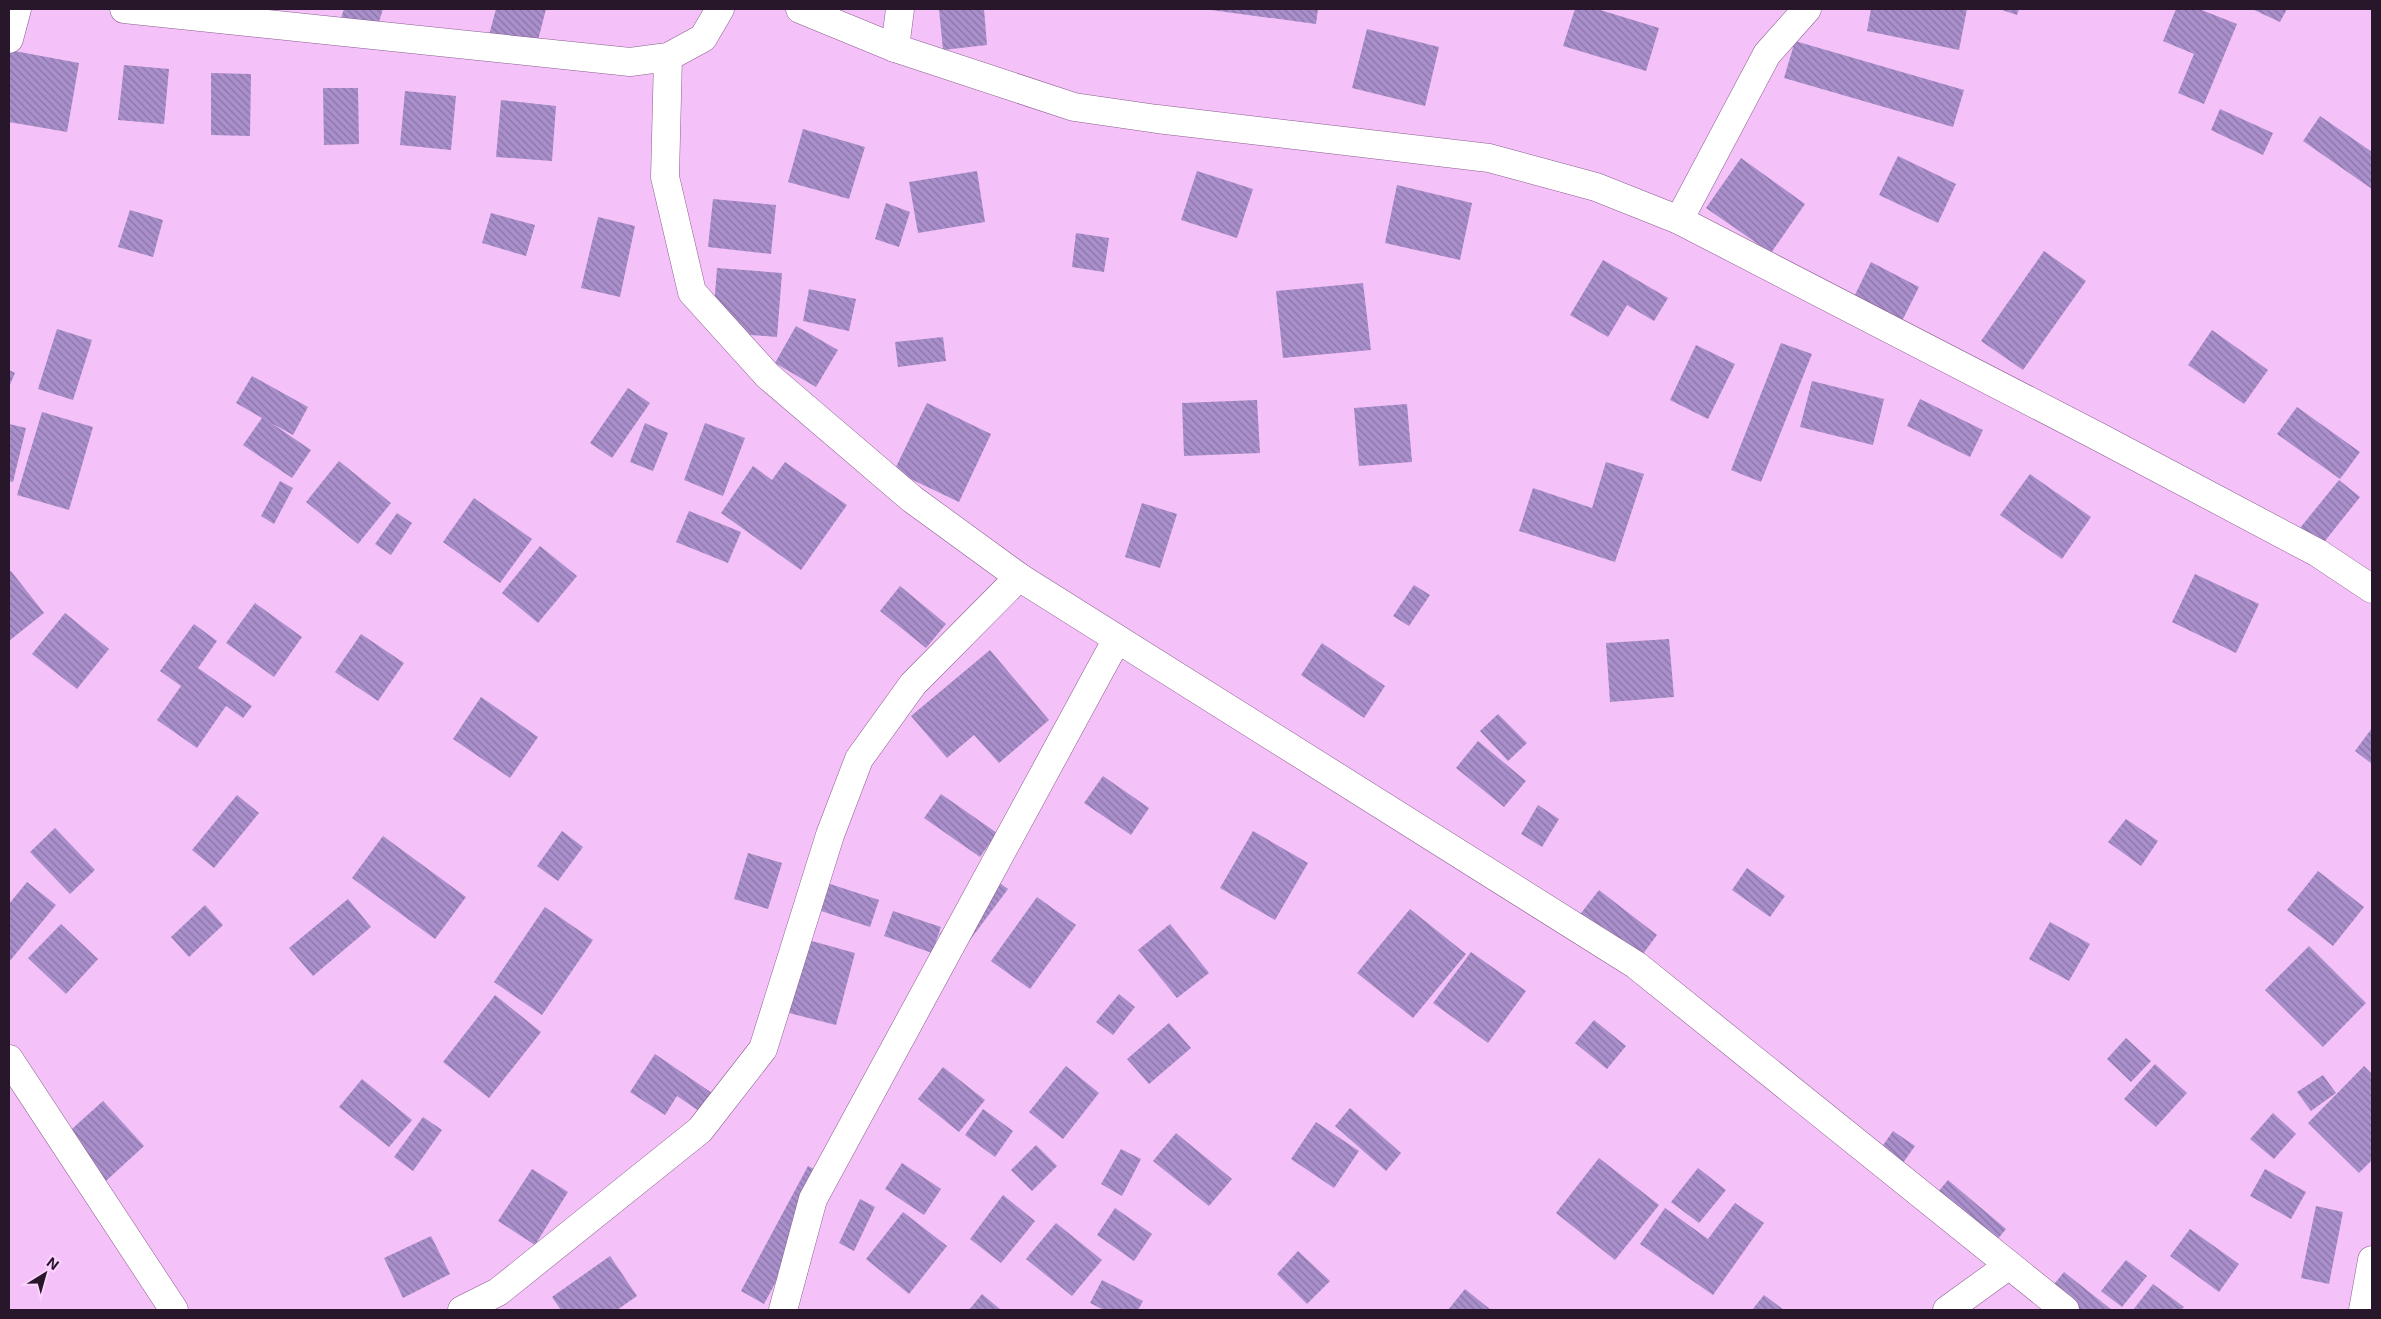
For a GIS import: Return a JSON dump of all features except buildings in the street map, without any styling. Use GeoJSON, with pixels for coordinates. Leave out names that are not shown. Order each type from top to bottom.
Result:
{"type":"FeatureCollection","features":[{"type":"Feature","properties":{"kind":"street"},"geometry":{"type":"LineString","coordinates":[[9,39],[17,9]]}},
{"type":"Feature","properties":{"kind":"street"},"geometry":{"type":"LineString","coordinates":[[124,9],[630,62],[668,57],[703,38],[720,9]]}},
{"type":"Feature","properties":{"kind":"street"},"geometry":{"type":"LineString","coordinates":[[800,9],[895,48],[1074,107],[1157,119],[1489,158],[1596,187],[1679,220],[2101,438],[2318,553],[2372,590]]}},
{"type":"Feature","properties":{"kind":"street"},"geometry":{"type":"LineString","coordinates":[[895,48],[900,9]]}},
{"type":"Feature","properties":{"kind":"street"},"geometry":{"type":"LineString","coordinates":[[1679,220],[1767,54],[1807,9]]}},
{"type":"Feature","properties":{"kind":"street"},"geometry":{"type":"LineString","coordinates":[[668,57],[664,177],[692,292],[768,376],[912,499],[1019,577],[1636,965],[2065,1310]]}},
{"type":"Feature","properties":{"kind":"street"},"geometry":{"type":"LineString","coordinates":[[462,1310],[498,1292],[700,1130],[762,1049],[830,835],[859,760],[913,684],[1019,577]]}},
{"type":"Feature","properties":{"kind":"street"},"geometry":{"type":"LineString","coordinates":[[783,1310],[813,1198],[1117,639]]}},
{"type":"Feature","properties":{"kind":"street"},"geometry":{"type":"LineString","coordinates":[[9,1059],[174,1310]]}},
{"type":"Feature","properties":{"kind":"street"},"geometry":{"type":"LineString","coordinates":[[2363,1310],[2372,1260]]}},
{"type":"Feature","properties":{"kind":"street"},"geometry":{"type":"LineString","coordinates":[[1947,1310],[2008,1266]]}}]}
